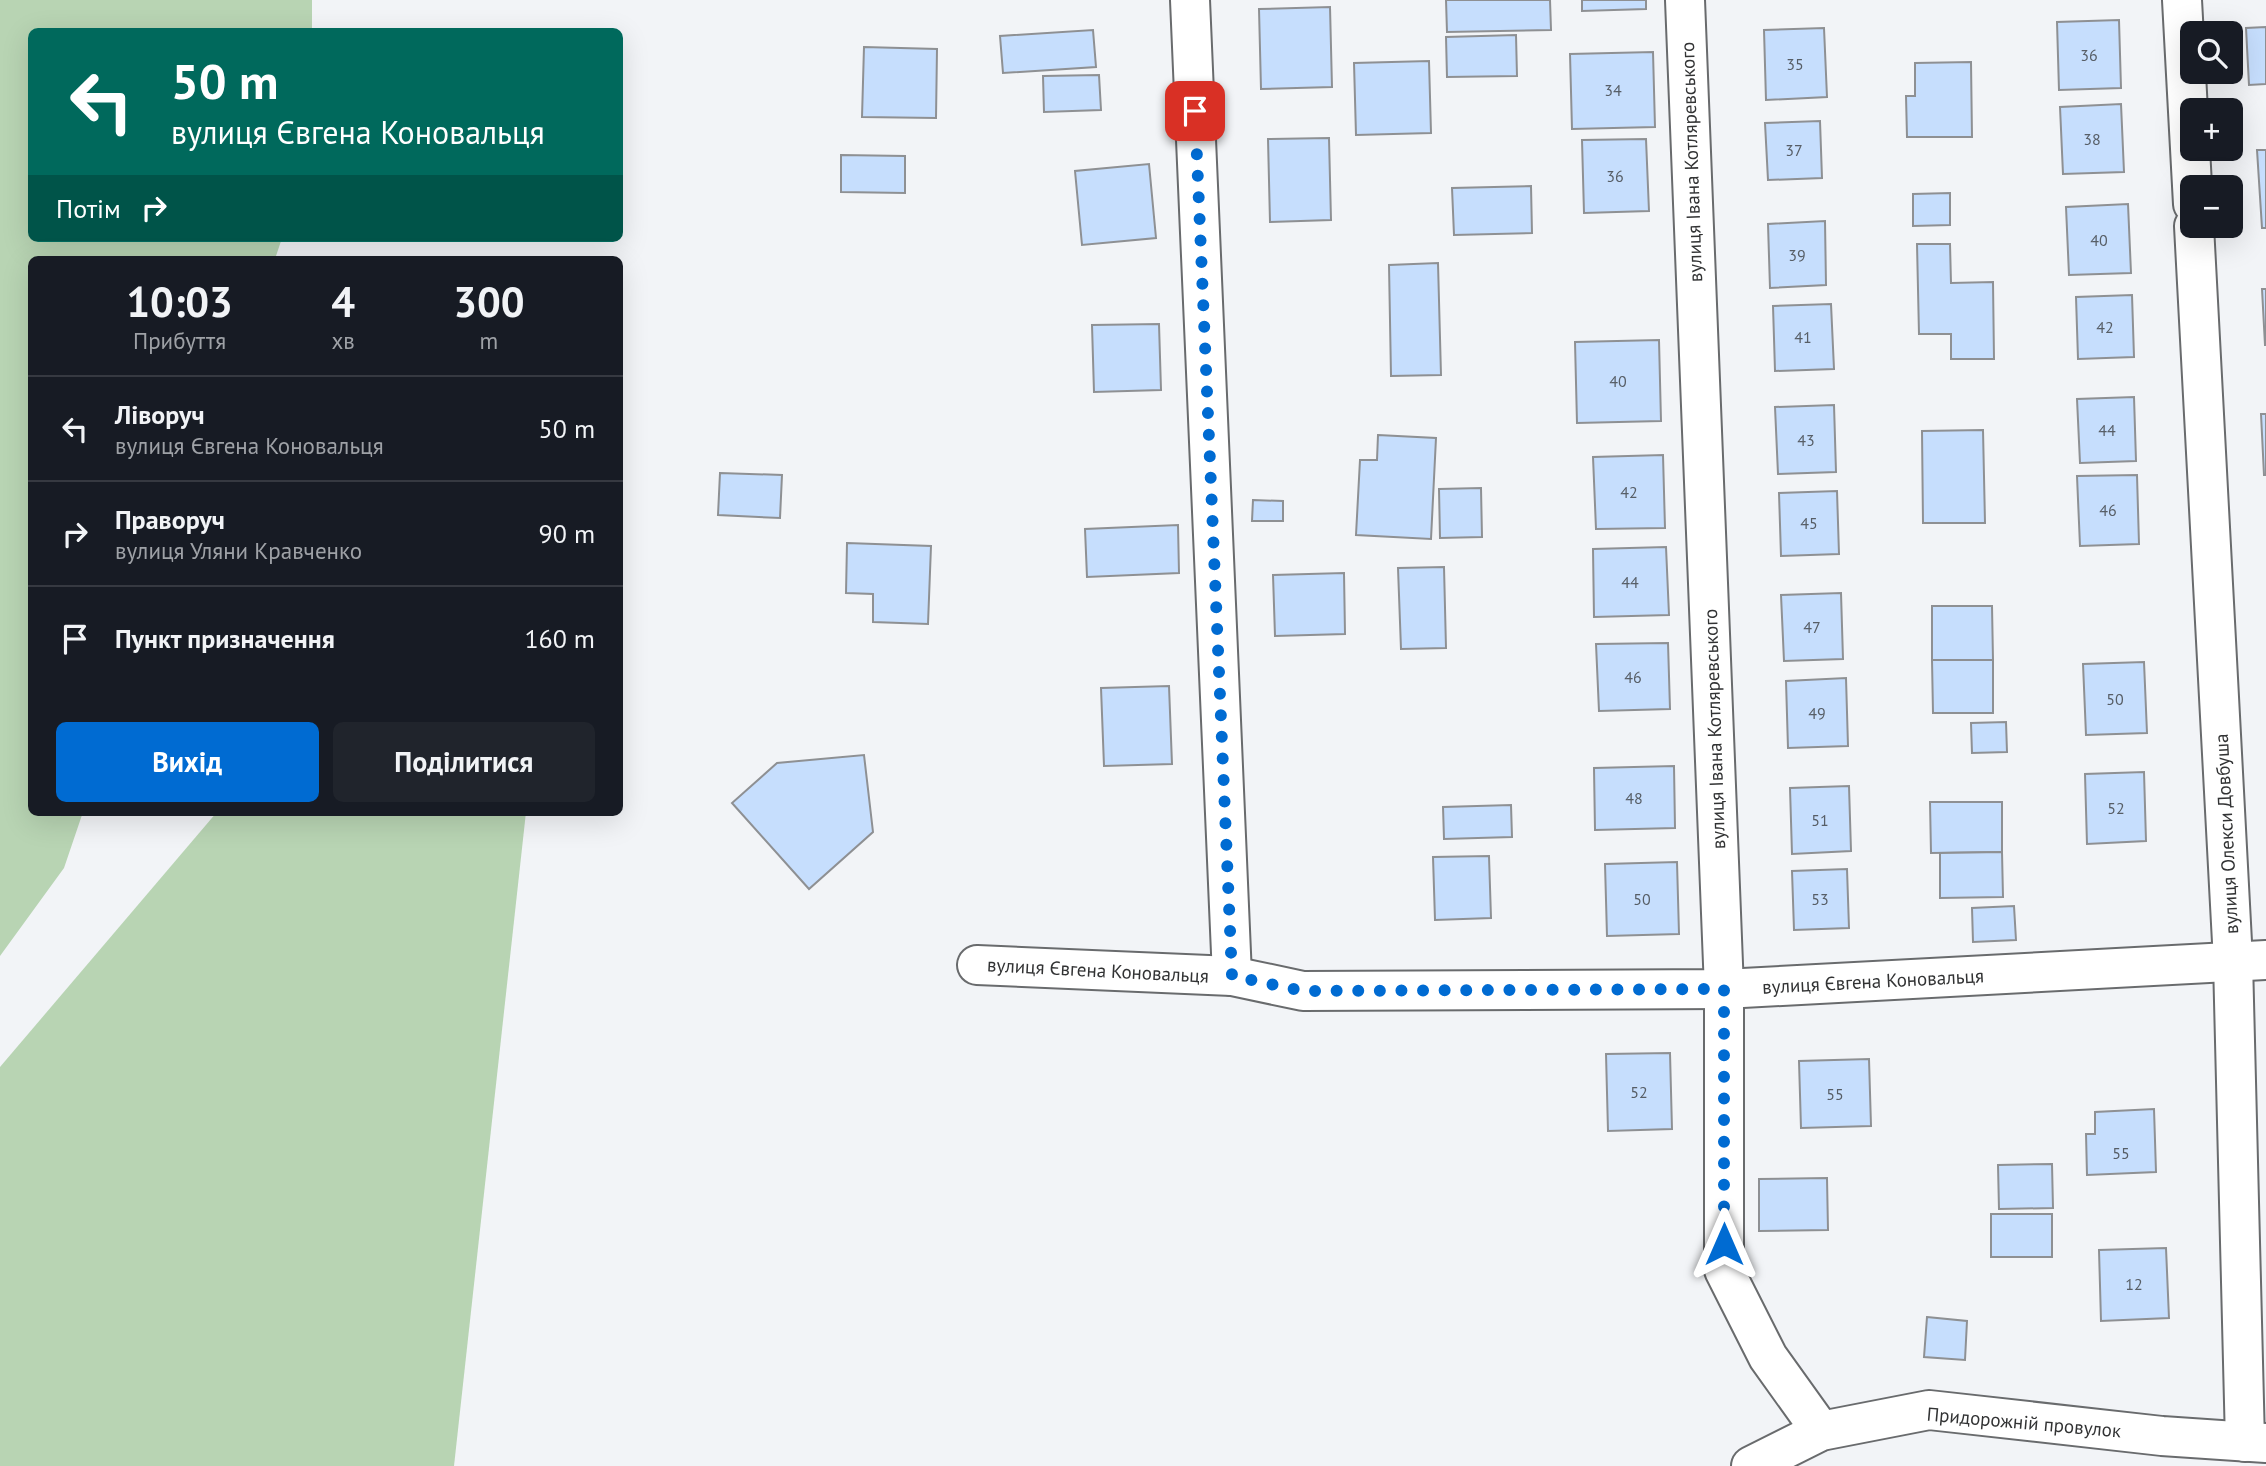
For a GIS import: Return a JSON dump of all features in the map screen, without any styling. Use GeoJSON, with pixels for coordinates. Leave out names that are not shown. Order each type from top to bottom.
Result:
{"type":"FeatureCollection","features":[{"type":"Feature","properties":{"kind":"street"},"geometry":{"type":"LineString","coordinates":[[1190,0],[1232,976]]}},
{"type":"Feature","properties":{"kind":"street","name":"вулиця Івана Котляревського"},"geometry":{"type":"LineString","coordinates":[[1685,0],[1724,989],[1724,1270],[1768,1357],[1821,1431]]}},
{"type":"Feature","properties":{"kind":"street"},"geometry":{"type":"LineString","coordinates":[[2182,0],[2191,175]]}},
{"type":"Feature","properties":{"kind":"street","name":"вулиця Олекси Довбуша"},"geometry":{"type":"LineString","coordinates":[[2195,238],[2249,960],[2255,1443]]}},
{"type":"Feature","properties":{"kind":"street","name":"вулиця Євгена Коновальця"},"geometry":{"type":"LineString","coordinates":[[977,965],[1232,976],[1303,991],[1724,989],[2249,960]]}},
{"type":"Feature","properties":{"kind":"street","name":"Придорожній провулок"},"geometry":{"type":"LineString","coordinates":[[1751,1466],[1821,1431],[1929,1410],[2162,1436],[2255,1443]]}},
{"type":"Feature","properties":{"kind":"green space"},"geometry":{"type":"Polygon","coordinates":[[[0,0],[312,0],[312,28],[28,28],[28,242],[281,242],[276,256],[28,256],[28,816],[82,816],[64,868],[0,956],[0,0]]]}},
{"type":"Feature","properties":{"kind":"green space"},"geometry":{"type":"Polygon","coordinates":[[[214,816],[526,816],[454,1466],[0,1466],[0,1067],[214,816]]]}},
{"type":"Feature","properties":{"kind":"building"},"geometry":{"type":"Polygon","coordinates":[[[1446,0],[1550,0],[1551,30],[1447,32],[1446,0]]]}},
{"type":"Feature","properties":{"kind":"building"},"geometry":{"type":"Polygon","coordinates":[[[1582,0],[1646,0],[1646,9],[1582,11],[1582,0]]]}},
{"type":"Feature","properties":{"kind":"building"},"geometry":{"type":"Polygon","coordinates":[[[1330,7],[1332,87],[1261,89],[1259,9],[1330,7]]]}},
{"type":"Feature","properties":{"kind":"building"},"geometry":{"type":"Polygon","coordinates":[[[2119,20],[2121,88],[2059,90],[2057,22],[2119,20]]]}},
{"type":"Feature","properties":{"kind":"building"},"geometry":{"type":"Polygon","coordinates":[[[2266,27],[2266,84],[2249,85],[2246,28],[2266,27]]]}},
{"type":"Feature","properties":{"kind":"building"},"geometry":{"type":"Polygon","coordinates":[[[1824,28],[1827,97],[1766,100],[1764,30],[1824,28]]]}},
{"type":"Feature","properties":{"kind":"building"},"geometry":{"type":"Polygon","coordinates":[[[1093,30],[1096,67],[1003,73],[1000,36],[1093,30]]]}},
{"type":"Feature","properties":{"kind":"building"},"geometry":{"type":"Polygon","coordinates":[[[1516,35],[1517,76],[1447,77],[1446,37],[1516,35]]]}},
{"type":"Feature","properties":{"kind":"building"},"geometry":{"type":"Polygon","coordinates":[[[864,47],[937,49],[936,118],[862,117],[864,47]]]}},
{"type":"Feature","properties":{"kind":"building"},"geometry":{"type":"Polygon","coordinates":[[[1653,52],[1655,127],[1572,129],[1570,54],[1653,52]]]}},
{"type":"Feature","properties":{"kind":"building"},"geometry":{"type":"Polygon","coordinates":[[[1429,61],[1431,133],[1356,135],[1354,63],[1429,61]]]}},
{"type":"Feature","properties":{"kind":"building"},"geometry":{"type":"Polygon","coordinates":[[[1971,62],[1972,137],[1907,137],[1906,96],[1915,96],[1915,63],[1971,62]]]}},
{"type":"Feature","properties":{"kind":"building"},"geometry":{"type":"Polygon","coordinates":[[[1099,75],[1101,110],[1044,112],[1043,76],[1099,75]]]}},
{"type":"Feature","properties":{"kind":"building"},"geometry":{"type":"Polygon","coordinates":[[[2121,104],[2124,172],[2063,174],[2060,107],[2121,104]]]}},
{"type":"Feature","properties":{"kind":"building"},"geometry":{"type":"Polygon","coordinates":[[[1820,121],[1822,178],[1768,180],[1765,123],[1820,121]]]}},
{"type":"Feature","properties":{"kind":"building"},"geometry":{"type":"Polygon","coordinates":[[[1329,138],[1331,220],[1270,222],[1268,139],[1329,138]]]}},
{"type":"Feature","properties":{"kind":"building"},"geometry":{"type":"Polygon","coordinates":[[[1646,139],[1649,211],[1584,213],[1582,140],[1646,139]]]}},
{"type":"Feature","properties":{"kind":"building"},"geometry":{"type":"Polygon","coordinates":[[[2257,150],[2266,150],[2266,228],[2262,228],[2257,150]]]}},
{"type":"Feature","properties":{"kind":"building"},"geometry":{"type":"Polygon","coordinates":[[[841,155],[905,156],[905,193],[841,192],[841,155]]]}},
{"type":"Feature","properties":{"kind":"building"},"geometry":{"type":"Polygon","coordinates":[[[1149,164],[1156,238],[1082,245],[1075,171],[1149,164]]]}},
{"type":"Feature","properties":{"kind":"building"},"geometry":{"type":"Polygon","coordinates":[[[1531,186],[1532,233],[1454,235],[1452,188],[1531,186]]]}},
{"type":"Feature","properties":{"kind":"building"},"geometry":{"type":"Polygon","coordinates":[[[1950,193],[1950,225],[1913,226],[1913,194],[1950,193]]]}},
{"type":"Feature","properties":{"kind":"building"},"geometry":{"type":"Polygon","coordinates":[[[2128,204],[2131,273],[2069,275],[2066,207],[2128,204]]]}},
{"type":"Feature","properties":{"kind":"building"},"geometry":{"type":"Polygon","coordinates":[[[1825,221],[1826,285],[1770,288],[1768,224],[1825,221]]]}},
{"type":"Feature","properties":{"kind":"building"},"geometry":{"type":"Polygon","coordinates":[[[1917,244],[1950,244],[1951,283],[1993,282],[1994,359],[1951,359],[1951,334],[1919,334],[1917,244]]]}},
{"type":"Feature","properties":{"kind":"building"},"geometry":{"type":"Polygon","coordinates":[[[1438,263],[1441,375],[1391,376],[1389,265],[1438,263]]]}},
{"type":"Feature","properties":{"kind":"building"},"geometry":{"type":"Polygon","coordinates":[[[2262,289],[2266,289],[2266,345],[2265,345],[2262,289]]]}},
{"type":"Feature","properties":{"kind":"building"},"geometry":{"type":"Polygon","coordinates":[[[2132,295],[2134,357],[2078,359],[2076,297],[2132,295]]]}},
{"type":"Feature","properties":{"kind":"building"},"geometry":{"type":"Polygon","coordinates":[[[1831,304],[1834,369],[1775,371],[1773,306],[1831,304]]]}},
{"type":"Feature","properties":{"kind":"building"},"geometry":{"type":"Polygon","coordinates":[[[1159,324],[1161,390],[1094,392],[1092,325],[1159,324]]]}},
{"type":"Feature","properties":{"kind":"building"},"geometry":{"type":"Polygon","coordinates":[[[1659,340],[1661,421],[1577,423],[1575,342],[1659,340]]]}},
{"type":"Feature","properties":{"kind":"building"},"geometry":{"type":"Polygon","coordinates":[[[2134,397],[2136,461],[2080,463],[2077,399],[2134,397]]]}},
{"type":"Feature","properties":{"kind":"building"},"geometry":{"type":"Polygon","coordinates":[[[1834,405],[1836,472],[1778,474],[1775,407],[1834,405]]]}},
{"type":"Feature","properties":{"kind":"building"},"geometry":{"type":"Polygon","coordinates":[[[2261,414],[2266,414],[2266,475],[2264,475],[2261,414]]]}},
{"type":"Feature","properties":{"kind":"building"},"geometry":{"type":"Polygon","coordinates":[[[1983,430],[1985,523],[1923,523],[1922,431],[1983,430]]]}},
{"type":"Feature","properties":{"kind":"building"},"geometry":{"type":"Polygon","coordinates":[[[1378,435],[1436,438],[1431,539],[1356,535],[1360,460],[1377,460],[1378,435]]]}},
{"type":"Feature","properties":{"kind":"building"},"geometry":{"type":"Polygon","coordinates":[[[1663,455],[1665,528],[1596,529],[1593,457],[1663,455]]]}},
{"type":"Feature","properties":{"kind":"building"},"geometry":{"type":"Polygon","coordinates":[[[720,473],[782,475],[780,518],[718,515],[720,473]]]}},
{"type":"Feature","properties":{"kind":"building"},"geometry":{"type":"Polygon","coordinates":[[[2137,475],[2139,544],[2080,546],[2077,476],[2137,475]]]}},
{"type":"Feature","properties":{"kind":"building"},"geometry":{"type":"Polygon","coordinates":[[[1481,488],[1482,537],[1440,538],[1439,489],[1481,488]]]}},
{"type":"Feature","properties":{"kind":"building"},"geometry":{"type":"Polygon","coordinates":[[[1837,491],[1839,554],[1781,556],[1779,493],[1837,491]]]}},
{"type":"Feature","properties":{"kind":"building"},"geometry":{"type":"Polygon","coordinates":[[[1253,500],[1283,501],[1283,521],[1252,521],[1253,500]]]}},
{"type":"Feature","properties":{"kind":"building"},"geometry":{"type":"Polygon","coordinates":[[[1178,525],[1179,573],[1087,577],[1085,529],[1178,525]]]}},
{"type":"Feature","properties":{"kind":"building"},"geometry":{"type":"Polygon","coordinates":[[[847,543],[931,546],[928,624],[873,622],[873,594],[846,593],[847,543]]]}},
{"type":"Feature","properties":{"kind":"building"},"geometry":{"type":"Polygon","coordinates":[[[1666,547],[1669,615],[1594,617],[1593,549],[1666,547]]]}},
{"type":"Feature","properties":{"kind":"building"},"geometry":{"type":"Polygon","coordinates":[[[1444,567],[1446,648],[1401,649],[1398,568],[1444,567]]]}},
{"type":"Feature","properties":{"kind":"building"},"geometry":{"type":"Polygon","coordinates":[[[1344,573],[1345,634],[1275,636],[1273,575],[1344,573]]]}},
{"type":"Feature","properties":{"kind":"building"},"geometry":{"type":"Polygon","coordinates":[[[1841,593],[1843,659],[1784,661],[1781,595],[1841,593]]]}},
{"type":"Feature","properties":{"kind":"building"},"geometry":{"type":"Polygon","coordinates":[[[1932,606],[1992,606],[1993,660],[1932,660],[1932,606]]]}},
{"type":"Feature","properties":{"kind":"building"},"geometry":{"type":"Polygon","coordinates":[[[1668,643],[1670,709],[1599,711],[1596,644],[1668,643]]]}},
{"type":"Feature","properties":{"kind":"building"},"geometry":{"type":"Polygon","coordinates":[[[1932,660],[1993,660],[1993,713],[1933,713],[1932,660]]]}},
{"type":"Feature","properties":{"kind":"building"},"geometry":{"type":"Polygon","coordinates":[[[2144,662],[2147,733],[2086,735],[2083,664],[2144,662]]]}},
{"type":"Feature","properties":{"kind":"building"},"geometry":{"type":"Polygon","coordinates":[[[1846,678],[1848,746],[1788,748],[1786,681],[1846,678]]]}},
{"type":"Feature","properties":{"kind":"building"},"geometry":{"type":"Polygon","coordinates":[[[1169,686],[1172,764],[1104,766],[1101,688],[1169,686]]]}},
{"type":"Feature","properties":{"kind":"building"},"geometry":{"type":"Polygon","coordinates":[[[2006,722],[2007,752],[1972,753],[1971,723],[2006,722]]]}},
{"type":"Feature","properties":{"kind":"building"},"geometry":{"type":"Polygon","coordinates":[[[864,755],[873,832],[809,889],[732,803],[777,763],[864,755]]]}},
{"type":"Feature","properties":{"kind":"building"},"geometry":{"type":"Polygon","coordinates":[[[1674,766],[1675,828],[1595,830],[1594,768],[1674,766]]]}},
{"type":"Feature","properties":{"kind":"building"},"geometry":{"type":"Polygon","coordinates":[[[2144,772],[2146,841],[2087,844],[2085,774],[2144,772]]]}},
{"type":"Feature","properties":{"kind":"building"},"geometry":{"type":"Polygon","coordinates":[[[1849,786],[1851,851],[1792,854],[1790,788],[1849,786]]]}},
{"type":"Feature","properties":{"kind":"building"},"geometry":{"type":"Polygon","coordinates":[[[1930,802],[2002,802],[2002,852],[1931,853],[1930,802]]]}},
{"type":"Feature","properties":{"kind":"building"},"geometry":{"type":"Polygon","coordinates":[[[1511,805],[1512,837],[1444,839],[1443,807],[1511,805]]]}},
{"type":"Feature","properties":{"kind":"building"},"geometry":{"type":"Polygon","coordinates":[[[2002,852],[2003,897],[1940,898],[1940,853],[2002,852]]]}},
{"type":"Feature","properties":{"kind":"building"},"geometry":{"type":"Polygon","coordinates":[[[1489,856],[1491,918],[1435,920],[1433,857],[1489,856]]]}},
{"type":"Feature","properties":{"kind":"building"},"geometry":{"type":"Polygon","coordinates":[[[1677,862],[1679,934],[1607,936],[1605,864],[1677,862]]]}},
{"type":"Feature","properties":{"kind":"building"},"geometry":{"type":"Polygon","coordinates":[[[1847,869],[1849,928],[1794,930],[1792,871],[1847,869]]]}},
{"type":"Feature","properties":{"kind":"building"},"geometry":{"type":"Polygon","coordinates":[[[2014,906],[2016,940],[1973,942],[1972,908],[2014,906]]]}},
{"type":"Feature","properties":{"kind":"building"},"geometry":{"type":"Polygon","coordinates":[[[1670,1053],[1672,1129],[1608,1131],[1606,1054],[1670,1053]]]}},
{"type":"Feature","properties":{"kind":"building"},"geometry":{"type":"Polygon","coordinates":[[[1869,1059],[1871,1126],[1801,1128],[1799,1061],[1869,1059]]]}},
{"type":"Feature","properties":{"kind":"building"},"geometry":{"type":"Polygon","coordinates":[[[2154,1109],[2156,1172],[2087,1175],[2086,1134],[2095,1134],[2095,1112],[2154,1109]]]}},
{"type":"Feature","properties":{"kind":"building"},"geometry":{"type":"Polygon","coordinates":[[[2052,1164],[2053,1208],[1999,1209],[1998,1165],[2052,1164]]]}},
{"type":"Feature","properties":{"kind":"building"},"geometry":{"type":"Polygon","coordinates":[[[1827,1178],[1828,1230],[1759,1231],[1759,1179],[1827,1178]]]}},
{"type":"Feature","properties":{"kind":"building"},"geometry":{"type":"Polygon","coordinates":[[[1991,1214],[2052,1214],[2052,1257],[1991,1257],[1991,1214]]]}},
{"type":"Feature","properties":{"kind":"building"},"geometry":{"type":"Polygon","coordinates":[[[2166,1248],[2169,1318],[2101,1321],[2099,1250],[2166,1248]]]}},
{"type":"Feature","properties":{"kind":"building"},"geometry":{"type":"Polygon","coordinates":[[[1927,1317],[1967,1321],[1965,1360],[1924,1357],[1927,1317]]]}},
{"type":"Feature","properties":{"kind":"route"},"geometry":{"type":"LineString","coordinates":[[1195,111],[1232,976],[1303,991],[1724,989],[1724,1244]]}}]}
